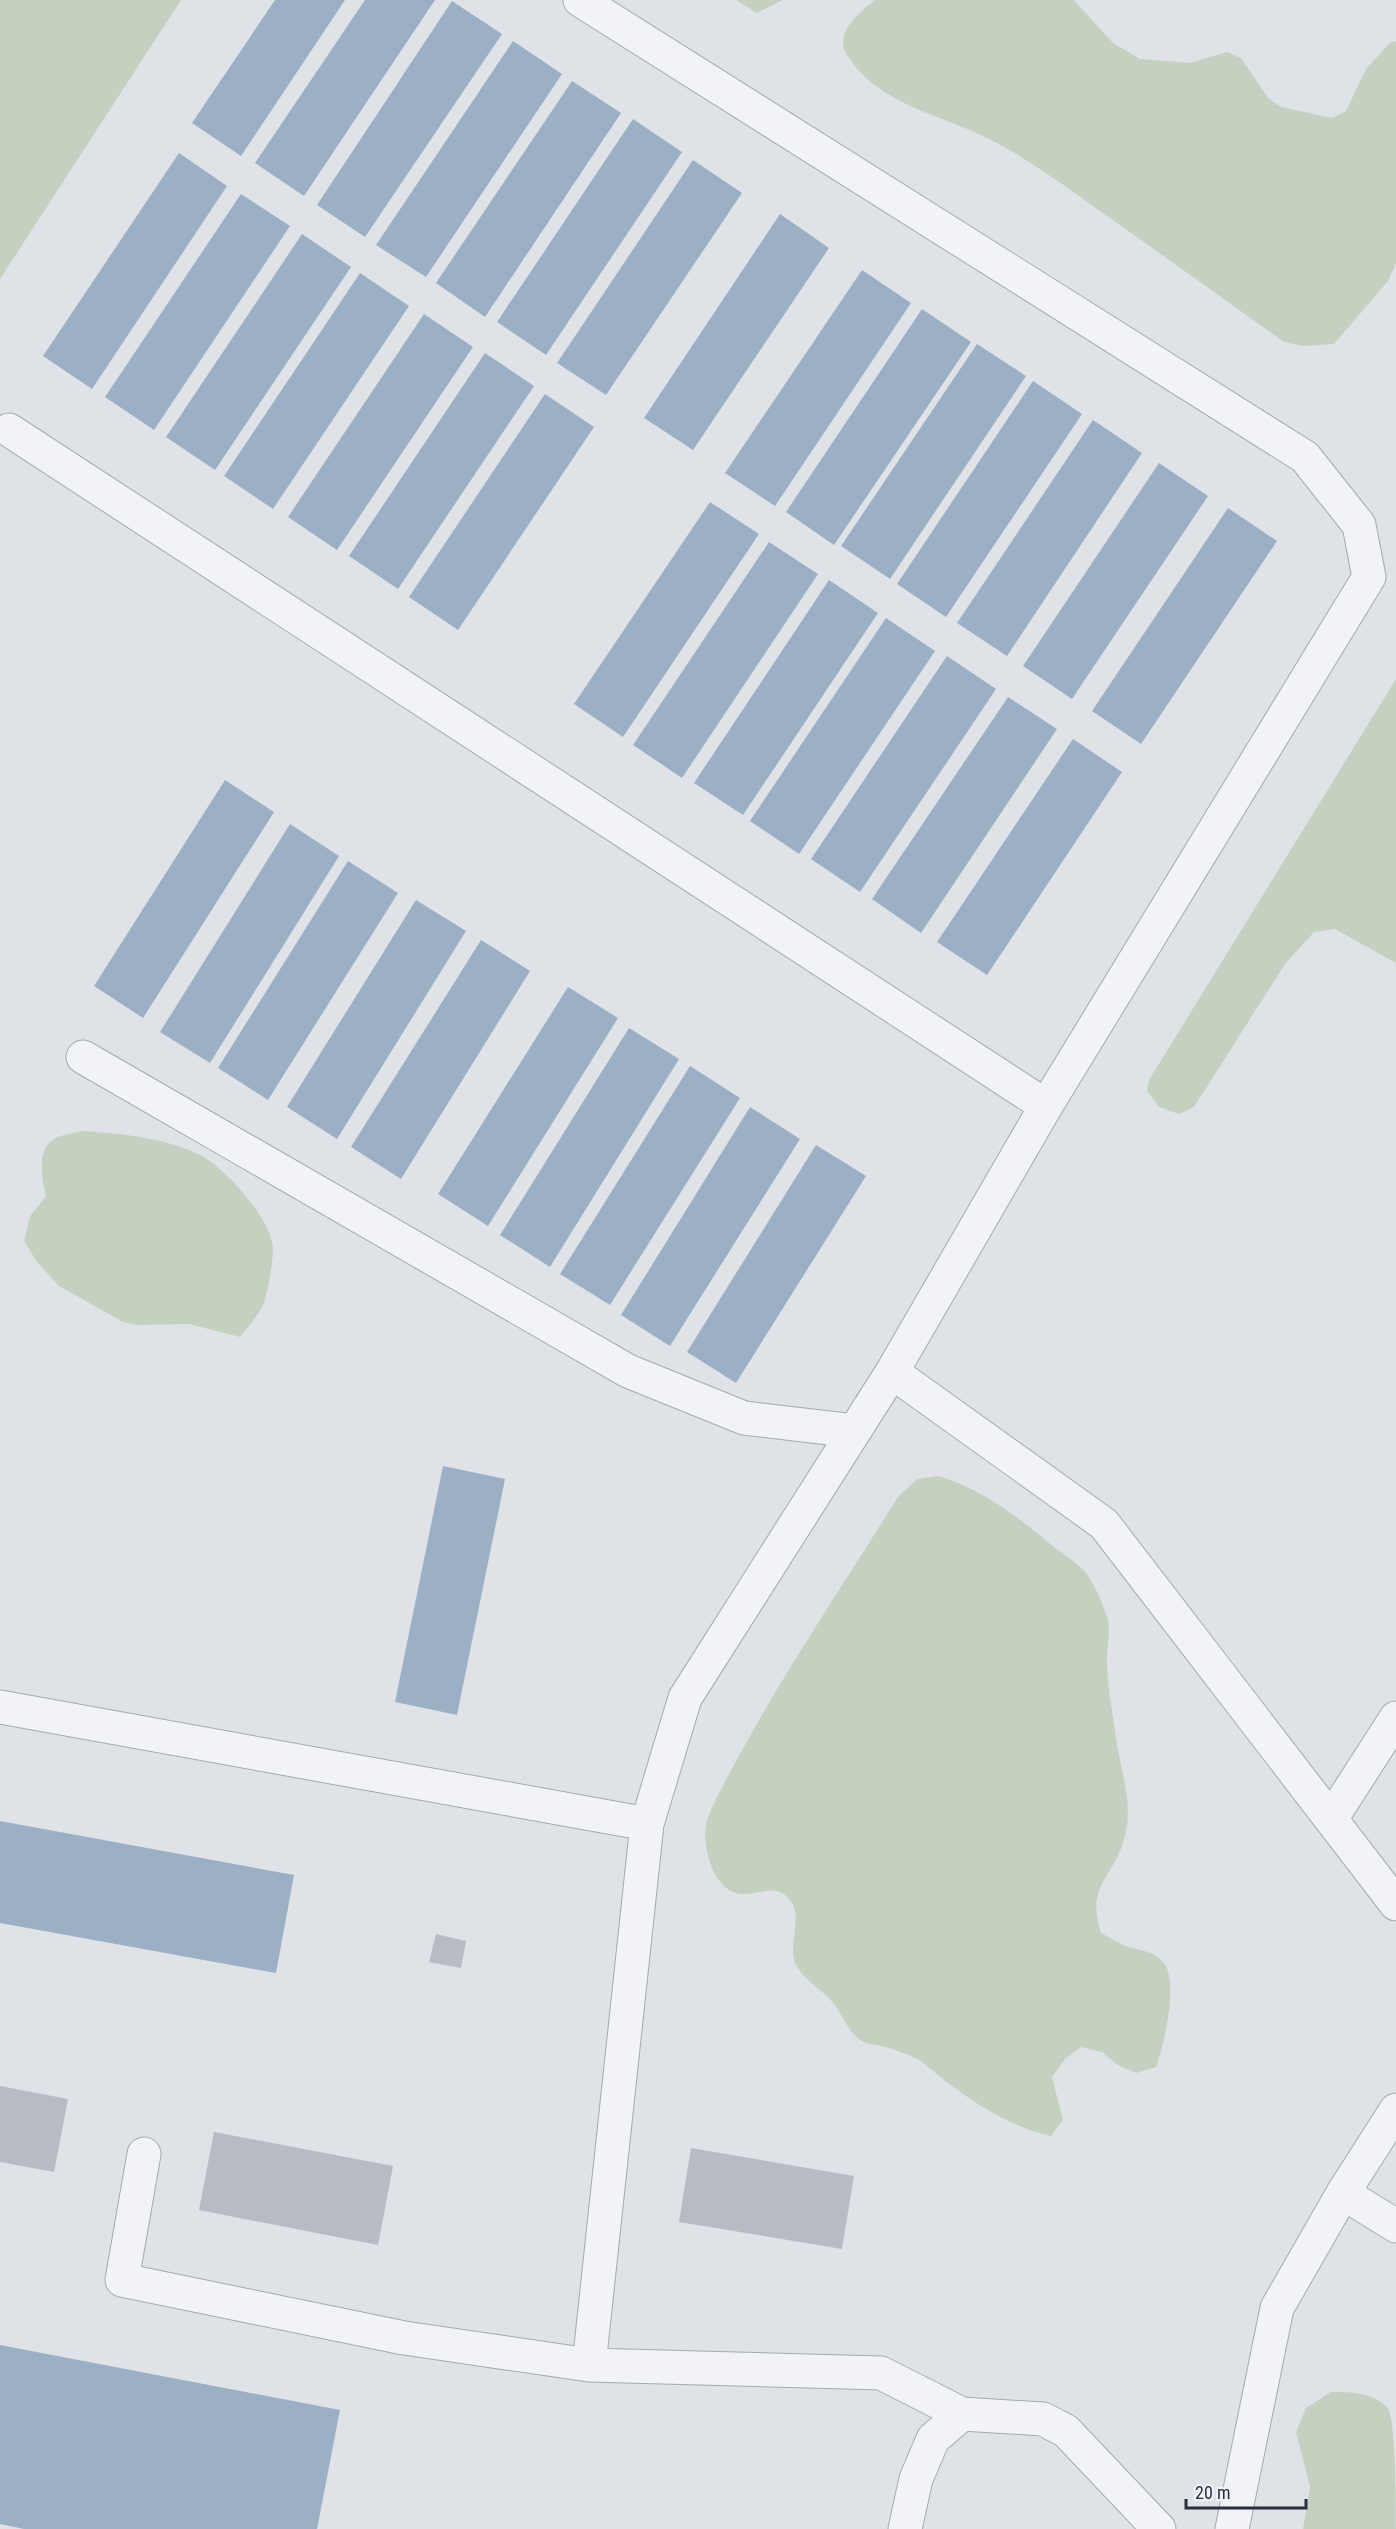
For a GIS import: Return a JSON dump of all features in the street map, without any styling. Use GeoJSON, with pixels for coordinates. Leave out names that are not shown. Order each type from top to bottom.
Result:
{"type":"FeatureCollection","features":[{"type":"Feature","properties":{"kind":"street"},"geometry":{"type":"LineString","coordinates":[[580,0],[1305,457],[1359,525],[1369,577],[1046,1106],[892,1372],[685,1698],[647,1824],[589,2365]]}},
{"type":"Feature","properties":{"kind":"street"},"geometry":{"type":"LineString","coordinates":[[9,430],[1046,1106]]}},
{"type":"Feature","properties":{"kind":"street"},"geometry":{"type":"LineString","coordinates":[[83,1057],[628,1371],[744,1418],[854,1431]]}},
{"type":"Feature","properties":{"kind":"street"},"geometry":{"type":"LineString","coordinates":[[892,1372],[1104,1524],[1396,1904]]}},
{"type":"Feature","properties":{"kind":"street"},"geometry":{"type":"LineString","coordinates":[[0,1707],[647,1824]]}},
{"type":"Feature","properties":{"kind":"street"},"geometry":{"type":"LineString","coordinates":[[1331,1819],[1396,1718]]}},
{"type":"Feature","properties":{"kind":"street"},"geometry":{"type":"LineString","coordinates":[[1232,2529],[1277,2308],[1343,2193],[1396,2110]]}},
{"type":"Feature","properties":{"kind":"street"},"geometry":{"type":"LineString","coordinates":[[144,2154],[122,2280],[404,2338],[589,2365],[881,2373],[962,2414],[1043,2420],[1066,2431],[1158,2529]]}},
{"type":"Feature","properties":{"kind":"street"},"geometry":{"type":"LineString","coordinates":[[1343,2193],[1396,2226]]}},
{"type":"Feature","properties":{"kind":"street"},"geometry":{"type":"LineString","coordinates":[[905,2529],[916,2479],[933,2439],[962,2414]]}},
{"type":"Feature","properties":{"kind":"green space"},"geometry":{"type":"Polygon","coordinates":[[[0,0],[181,0],[0,279],[0,0]]]}},
{"type":"Feature","properties":{"kind":"green space"},"geometry":{"type":"Polygon","coordinates":[[[736,0],[783,0],[757,13],[736,0]]]}},
{"type":"Feature","properties":{"kind":"green space"},"geometry":{"type":"Polygon","coordinates":[[[875,0],[1074,0],[1113,43],[1140,59],[1190,63],[1227,52],[1241,58],[1268,98],[1281,107],[1332,118],[1346,111],[1366,69],[1390,43],[1396,41],[1396,263],[1388,281],[1334,344],[1303,346],[1284,342],[1028,161],[972,131],[903,102],[872,83],[847,55],[843,39],[850,24],[875,0]]]}},
{"type":"Feature","properties":{"kind":"green space"},"geometry":{"type":"Polygon","coordinates":[[[1396,679],[1396,963],[1335,929],[1314,932],[1285,964],[1194,1107],[1179,1114],[1159,1107],[1147,1091],[1149,1080],[1396,679]]]}},
{"type":"Feature","properties":{"kind":"green space"},"geometry":{"type":"Polygon","coordinates":[[[82,1131],[173,1144],[202,1156],[235,1184],[257,1211],[271,1237],[273,1255],[264,1303],[240,1337],[189,1324],[137,1325],[123,1322],[59,1286],[37,1262],[24,1241],[30,1216],[46,1196],[42,1172],[43,1155],[51,1141],[82,1131]]]}},
{"type":"Feature","properties":{"kind":"green space"},"geometry":{"type":"Polygon","coordinates":[[[938,1476],[970,1488],[1014,1515],[1079,1566],[1089,1577],[1098,1593],[1108,1619],[1109,1686],[1128,1810],[1125,1836],[1120,1850],[1099,1891],[1097,1916],[1101,1933],[1123,1945],[1146,1951],[1164,1963],[1170,1985],[1169,2014],[1156,2067],[1136,2073],[1118,2065],[1102,2052],[1081,2047],[1065,2059],[1052,2077],[1063,2120],[1051,2136],[1022,2127],[995,2114],[956,2089],[915,2058],[860,2040],[849,2028],[834,2004],[796,1965],[793,1949],[796,1922],[789,1899],[784,1894],[773,1891],[749,1894],[733,1892],[717,1878],[708,1857],[705,1835],[711,1810],[778,1687],[898,1497],[917,1479],[938,1476]]]}},
{"type":"Feature","properties":{"kind":"green space"},"geometry":{"type":"Polygon","coordinates":[[[1331,2392],[1368,2396],[1388,2408],[1393,2430],[1396,2529],[1303,2529],[1310,2487],[1296,2432],[1306,2408],[1331,2392]]]}},
{"type":"Feature","properties":{"kind":"water"},"geometry":{"type":"Polygon","coordinates":[[[275,0],[345,0],[241,156],[192,123],[275,0]]]}},
{"type":"Feature","properties":{"kind":"water"},"geometry":{"type":"Polygon","coordinates":[[[365,0],[435,0],[304,196],[255,163],[365,0]]]}},
{"type":"Feature","properties":{"kind":"water"},"geometry":{"type":"Polygon","coordinates":[[[452,1],[502,34],[365,237],[317,205],[452,1]]]}},
{"type":"Feature","properties":{"kind":"water"},"geometry":{"type":"Polygon","coordinates":[[[513,41],[562,74],[426,277],[376,245],[513,41]]]}},
{"type":"Feature","properties":{"kind":"water"},"geometry":{"type":"Polygon","coordinates":[[[572,81],[621,113],[485,317],[436,283],[572,81]]]}},
{"type":"Feature","properties":{"kind":"water"},"geometry":{"type":"Polygon","coordinates":[[[633,119],[682,152],[546,355],[497,322],[633,119]]]}},
{"type":"Feature","properties":{"kind":"water"},"geometry":{"type":"Polygon","coordinates":[[[179,153],[227,186],[92,389],[43,356],[179,153]]]}},
{"type":"Feature","properties":{"kind":"water"},"geometry":{"type":"Polygon","coordinates":[[[693,160],[742,193],[606,395],[557,363],[693,160]]]}},
{"type":"Feature","properties":{"kind":"water"},"geometry":{"type":"Polygon","coordinates":[[[241,194],[290,226],[154,430],[105,397],[241,194]]]}},
{"type":"Feature","properties":{"kind":"water"},"geometry":{"type":"Polygon","coordinates":[[[780,214],[829,248],[693,450],[644,418],[780,214]]]}},
{"type":"Feature","properties":{"kind":"water"},"geometry":{"type":"Polygon","coordinates":[[[302,234],[351,267],[215,470],[166,437],[302,234]]]}},
{"type":"Feature","properties":{"kind":"water"},"geometry":{"type":"Polygon","coordinates":[[[862,270],[911,303],[775,506],[725,473],[862,270]]]}},
{"type":"Feature","properties":{"kind":"water"},"geometry":{"type":"Polygon","coordinates":[[[360,273],[409,306],[273,509],[224,476],[360,273]]]}},
{"type":"Feature","properties":{"kind":"water"},"geometry":{"type":"Polygon","coordinates":[[[922,309],[971,342],[834,545],[786,512],[922,309]]]}},
{"type":"Feature","properties":{"kind":"water"},"geometry":{"type":"Polygon","coordinates":[[[424,314],[473,347],[337,550],[288,517],[424,314]]]}},
{"type":"Feature","properties":{"kind":"water"},"geometry":{"type":"Polygon","coordinates":[[[977,344],[1026,376],[890,579],[841,546],[977,344]]]}},
{"type":"Feature","properties":{"kind":"water"},"geometry":{"type":"Polygon","coordinates":[[[485,353],[534,386],[398,589],[349,556],[485,353]]]}},
{"type":"Feature","properties":{"kind":"water"},"geometry":{"type":"Polygon","coordinates":[[[1033,381],[1082,414],[946,617],[897,584],[1033,381]]]}},
{"type":"Feature","properties":{"kind":"water"},"geometry":{"type":"Polygon","coordinates":[[[545,394],[594,427],[458,630],[409,597],[545,394]]]}},
{"type":"Feature","properties":{"kind":"water"},"geometry":{"type":"Polygon","coordinates":[[[1093,420],[1142,453],[1007,656],[957,623],[1093,420]]]}},
{"type":"Feature","properties":{"kind":"water"},"geometry":{"type":"Polygon","coordinates":[[[1159,463],[1208,496],[1072,699],[1023,666],[1159,463]]]}},
{"type":"Feature","properties":{"kind":"water"},"geometry":{"type":"Polygon","coordinates":[[[710,502],[759,534],[623,737],[574,704],[710,502]]]}},
{"type":"Feature","properties":{"kind":"water"},"geometry":{"type":"Polygon","coordinates":[[[1228,508],[1277,541],[1141,744],[1092,711],[1228,508]]]}},
{"type":"Feature","properties":{"kind":"water"},"geometry":{"type":"Polygon","coordinates":[[[769,542],[818,574],[682,778],[633,745],[769,542]]]}},
{"type":"Feature","properties":{"kind":"water"},"geometry":{"type":"Polygon","coordinates":[[[829,580],[878,613],[743,815],[694,783],[829,580]]]}},
{"type":"Feature","properties":{"kind":"water"},"geometry":{"type":"Polygon","coordinates":[[[886,618],[935,651],[799,854],[750,821],[886,618]]]}},
{"type":"Feature","properties":{"kind":"water"},"geometry":{"type":"Polygon","coordinates":[[[947,656],[996,689],[860,892],[811,859],[947,656]]]}},
{"type":"Feature","properties":{"kind":"water"},"geometry":{"type":"Polygon","coordinates":[[[1008,697],[1057,729],[921,933],[872,899],[1008,697]]]}},
{"type":"Feature","properties":{"kind":"water"},"geometry":{"type":"Polygon","coordinates":[[[1073,739],[1122,772],[987,975],[937,942],[1073,739]]]}},
{"type":"Feature","properties":{"kind":"water"},"geometry":{"type":"Polygon","coordinates":[[[225,780],[274,812],[143,1018],[94,986],[225,780]]]}},
{"type":"Feature","properties":{"kind":"water"},"geometry":{"type":"Polygon","coordinates":[[[290,824],[339,856],[210,1063],[160,1032],[290,824]]]}},
{"type":"Feature","properties":{"kind":"water"},"geometry":{"type":"Polygon","coordinates":[[[348,861],[398,893],[268,1100],[218,1068],[348,861]]]}},
{"type":"Feature","properties":{"kind":"water"},"geometry":{"type":"Polygon","coordinates":[[[416,900],[466,931],[337,1139],[287,1107],[416,900]]]}},
{"type":"Feature","properties":{"kind":"water"},"geometry":{"type":"Polygon","coordinates":[[[481,940],[530,971],[401,1179],[351,1147],[481,940]]]}},
{"type":"Feature","properties":{"kind":"water"},"geometry":{"type":"Polygon","coordinates":[[[568,987],[618,1018],[488,1226],[438,1194],[568,987]]]}},
{"type":"Feature","properties":{"kind":"water"},"geometry":{"type":"Polygon","coordinates":[[[629,1028],[679,1059],[550,1267],[500,1235],[629,1028]]]}},
{"type":"Feature","properties":{"kind":"water"},"geometry":{"type":"Polygon","coordinates":[[[690,1066],[740,1098],[610,1305],[560,1274],[690,1066]]]}},
{"type":"Feature","properties":{"kind":"water"},"geometry":{"type":"Polygon","coordinates":[[[750,1107],[800,1139],[670,1346],[621,1315],[750,1107]]]}},
{"type":"Feature","properties":{"kind":"water"},"geometry":{"type":"Polygon","coordinates":[[[816,1145],[866,1176],[736,1383],[687,1352],[816,1145]]]}},
{"type":"Feature","properties":{"kind":"water"},"geometry":{"type":"Polygon","coordinates":[[[443,1466],[505,1479],[457,1715],[395,1702],[443,1466]]]}},
{"type":"Feature","properties":{"kind":"water"},"geometry":{"type":"Polygon","coordinates":[[[0,1821],[294,1875],[276,1973],[0,1923],[0,1821]]]}},
{"type":"Feature","properties":{"kind":"water"},"geometry":{"type":"Polygon","coordinates":[[[0,2345],[340,2410],[317,2529],[24,2529],[0,2524],[0,2345]]]}},
{"type":"Feature","properties":{"kind":"building"},"geometry":{"type":"Polygon","coordinates":[[[436,1934],[466,1941],[461,1968],[429,1962],[436,1934]]]}},
{"type":"Feature","properties":{"kind":"building"},"geometry":{"type":"Polygon","coordinates":[[[0,2086],[68,2099],[54,2172],[0,2162],[0,2086]]]}},
{"type":"Feature","properties":{"kind":"building"},"geometry":{"type":"Polygon","coordinates":[[[214,2132],[393,2166],[378,2245],[199,2210],[214,2132]]]}},
{"type":"Feature","properties":{"kind":"building"},"geometry":{"type":"Polygon","coordinates":[[[691,2148],[854,2176],[842,2249],[679,2222],[691,2148]]]}}]}
